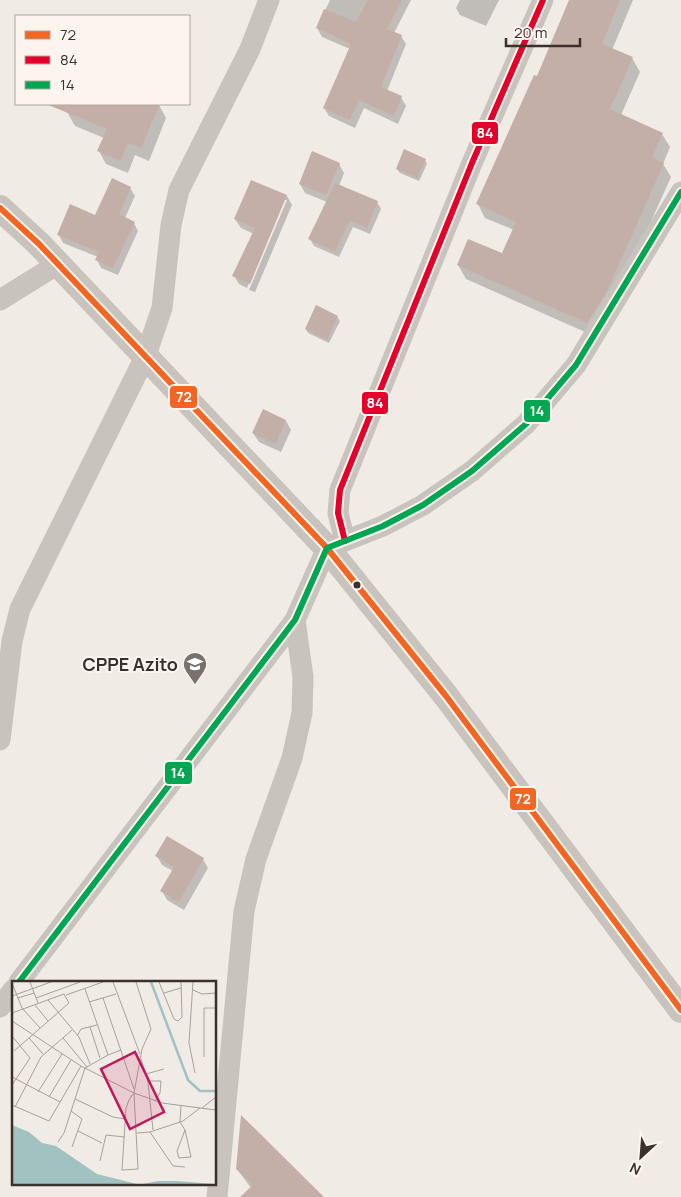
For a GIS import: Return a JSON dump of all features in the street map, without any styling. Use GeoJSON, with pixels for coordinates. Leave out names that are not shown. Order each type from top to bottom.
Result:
{"type":"FeatureCollection","features":[{"type":"Feature","properties":{"kind":"street"},"geometry":{"type":"LineString","coordinates":[[0,740],[6,642],[38,569],[146,354],[162,308],[171,224],[179,190],[250,49],[269,0]]}},
{"type":"Feature","properties":{"kind":"street"},"geometry":{"type":"LineString","coordinates":[[20,981],[295,620],[336,545],[340,490],[472,163],[543,0]]}},
{"type":"Feature","properties":{"kind":"street"},"geometry":{"type":"LineString","coordinates":[[336,545],[383,526],[422,505],[472,471],[526,424],[576,365],[680,195]]}},
{"type":"Feature","properties":{"kind":"street"},"geometry":{"type":"LineString","coordinates":[[0,208],[58,264],[336,545],[446,696],[681,1010]]}},
{"type":"Feature","properties":{"kind":"street"},"geometry":{"type":"LineString","coordinates":[[0,300],[58,264]]}},
{"type":"Feature","properties":{"kind":"street"},"geometry":{"type":"LineString","coordinates":[[216,1197],[244,911],[256,859],[292,758],[302,712],[303,677],[295,620]]}},
{"type":"Feature","properties":{"kind":"street"},"geometry":{"type":"LineString","coordinates":[[0,1006],[12,991]]}},
{"type":"Feature","properties":{"kind":"building"},"geometry":{"type":"Polygon","coordinates":[[[368,0],[402,0],[387,29],[402,35],[381,87],[402,96],[394,116],[359,100],[350,120],[323,108],[351,44],[316,28],[324,9],[356,22],[368,0]]]}},
{"type":"Feature","properties":{"kind":"building"},"geometry":{"type":"Polygon","coordinates":[[[569,0],[620,0],[602,44],[633,57],[610,109],[663,133],[652,157],[664,163],[607,291],[587,323],[457,265],[468,239],[502,253],[516,222],[476,204],[534,75],[537,76],[569,0]]]}},
{"type":"Feature","properties":{"kind":"building"},"geometry":{"type":"Polygon","coordinates":[[[48,105],[160,105],[141,148],[128,143],[120,161],[97,151],[107,129],[48,105]]]}},
{"type":"Feature","properties":{"kind":"building"},"geometry":{"type":"Polygon","coordinates":[[[404,149],[426,159],[417,178],[396,169],[404,149]]]}},
{"type":"Feature","properties":{"kind":"building"},"geometry":{"type":"Polygon","coordinates":[[[312,151],[340,163],[326,195],[299,184],[312,151]]]}},
{"type":"Feature","properties":{"kind":"building"},"geometry":{"type":"Polygon","coordinates":[[[112,178],[131,187],[119,214],[135,222],[113,268],[95,260],[99,252],[57,235],[70,204],[95,215],[112,178]]]}},
{"type":"Feature","properties":{"kind":"building"},"geometry":{"type":"Polygon","coordinates":[[[251,180],[287,195],[250,284],[232,276],[255,228],[234,219],[251,180]]]}},
{"type":"Feature","properties":{"kind":"building"},"geometry":{"type":"Polygon","coordinates":[[[335,183],[378,201],[367,228],[350,220],[335,251],[308,239],[335,183]]]}},
{"type":"Feature","properties":{"kind":"building"},"geometry":{"type":"Polygon","coordinates":[[[316,305],[338,316],[327,340],[305,329],[316,305]]]}},
{"type":"Feature","properties":{"kind":"building"},"geometry":{"type":"Polygon","coordinates":[[[263,409],[286,420],[276,444],[252,433],[263,409]]]}},
{"type":"Feature","properties":{"kind":"building"},"geometry":{"type":"Polygon","coordinates":[[[167,836],[204,858],[179,902],[160,891],[174,867],[155,856],[167,836]]]}},
{"type":"Feature","properties":{"kind":"building"},"geometry":{"type":"Polygon","coordinates":[[[241,1115],[324,1197],[240,1197],[253,1185],[236,1169],[241,1115]]]}},
{"type":"Feature","properties":{"kind":"transit line","name":"84"},"geometry":{"type":"LineString","coordinates":[[345,541],[338,513],[340,490],[472,163],[543,0]]}},
{"type":"Feature","properties":{"kind":"transit line","name":"14"},"geometry":{"type":"LineString","coordinates":[[20,981],[295,620],[327,548],[383,526],[423,505],[472,471],[526,424],[576,365],[681,192]]}},
{"type":"Feature","properties":{"kind":"transit line","name":"72"},"geometry":{"type":"LineString","coordinates":[[0,208],[39,244],[327,548],[446,696],[681,1010]]}},
{"type":"Feature","properties":{"kind":"place","name":"CPPE Azito"},"geometry":{"type":"Point","coordinates":[195,685]}}]}
